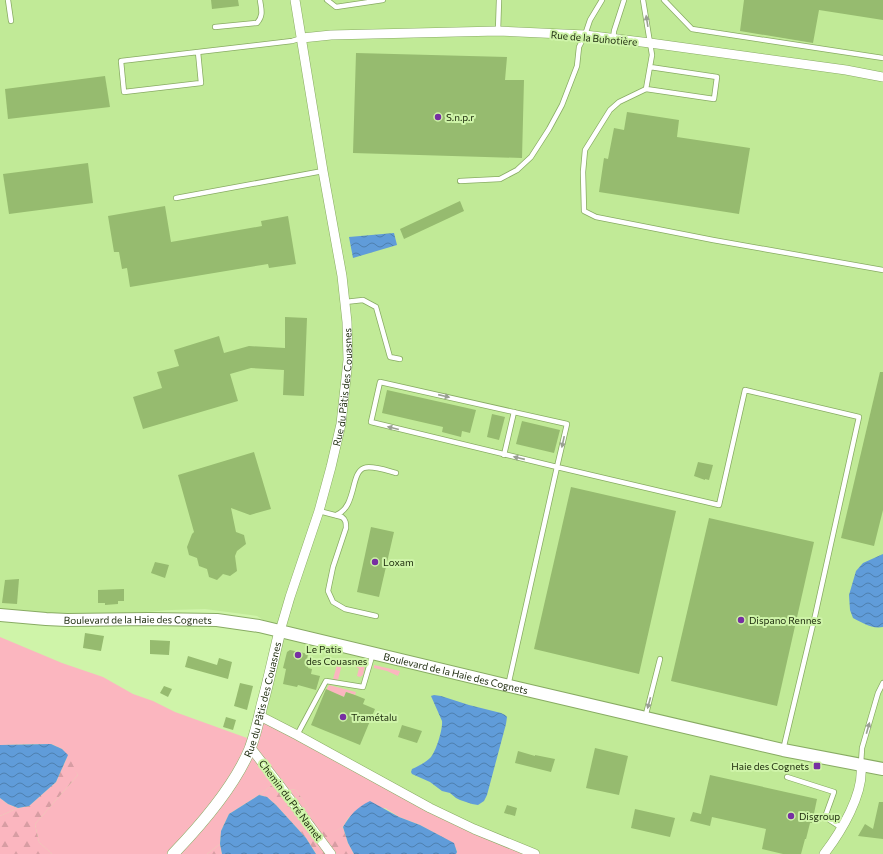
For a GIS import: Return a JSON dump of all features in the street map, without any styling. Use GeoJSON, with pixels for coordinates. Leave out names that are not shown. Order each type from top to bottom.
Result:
{"type":"FeatureCollection","features":[{"type":"Feature","properties":{"kind":"main road","name":"Boulevard de la Haie des Cognets"},"geometry":{"type":"LineString","coordinates":[[0,615],[67,620],[217,620],[259,626],[784,750],[861,766],[883,769]]}},
{"type":"Feature","properties":{"kind":"street","name":"Rue du Pâtis des Couasnes"},"geometry":{"type":"LineString","coordinates":[[173,854],[186,841],[215,806],[243,764],[250,747],[260,716],[280,631],[332,467],[341,424],[348,353],[345,302],[342,276],[295,0]]}},
{"type":"Feature","properties":{"kind":"street","name":"Rue de la Buhotière"},"geometry":{"type":"LineString","coordinates":[[302,38],[331,35],[498,31],[585,35],[838,69],[883,77]]}},
{"type":"Feature","properties":{"kind":"street"},"geometry":{"type":"LineString","coordinates":[[260,716],[430,808],[474,829],[535,854]]}},
{"type":"Feature","properties":{"kind":"street","name":"Chemin du Pré Namet"},"geometry":{"type":"LineString","coordinates":[[250,747],[331,854]]}},
{"type":"Feature","properties":{"kind":"street"},"geometry":{"type":"LineString","coordinates":[[824,854],[842,828],[852,808],[858,791],[862,772],[861,766]]}},
{"type":"Feature","properties":{"kind":"lane"},"geometry":{"type":"LineString","coordinates":[[8,0],[11,21]]}},
{"type":"Feature","properties":{"kind":"lane"},"geometry":{"type":"LineString","coordinates":[[215,27],[257,23],[261,18],[262,12],[260,0]]}},
{"type":"Feature","properties":{"kind":"lane"},"geometry":{"type":"LineString","coordinates":[[327,0],[336,7],[383,0]]}},
{"type":"Feature","properties":{"kind":"lane"},"geometry":{"type":"LineString","coordinates":[[498,31],[499,0]]}},
{"type":"Feature","properties":{"kind":"lane"},"geometry":{"type":"LineString","coordinates":[[460,181],[500,179],[517,170],[531,157],[562,105],[577,66],[579,47],[590,20],[602,0]]}},
{"type":"Feature","properties":{"kind":"lane"},"geometry":{"type":"LineString","coordinates":[[612,39],[624,0]]}},
{"type":"Feature","properties":{"kind":"lane"},"geometry":{"type":"LineString","coordinates":[[643,0],[652,55],[646,89]]}},
{"type":"Feature","properties":{"kind":"lane"},"geometry":{"type":"LineString","coordinates":[[664,0],[692,29],[883,58]]}},
{"type":"Feature","properties":{"kind":"lane"},"geometry":{"type":"LineString","coordinates":[[198,52],[201,83],[124,92],[121,61],[292,41],[302,38]]}},
{"type":"Feature","properties":{"kind":"lane"},"geometry":{"type":"LineString","coordinates":[[650,67],[717,77],[714,99],[646,89],[619,102],[610,110],[585,150],[583,172],[584,211],[596,216],[705,239],[883,270]]}},
{"type":"Feature","properties":{"kind":"lane"},"geometry":{"type":"LineString","coordinates":[[176,198],[323,171]]}},
{"type":"Feature","properties":{"kind":"lane"},"geometry":{"type":"LineString","coordinates":[[345,302],[363,300],[376,307],[390,357],[400,359]]}},
{"type":"Feature","properties":{"kind":"lane"},"geometry":{"type":"LineString","coordinates":[[508,686],[557,467],[567,424],[380,382],[371,422],[504,455],[557,467],[719,505],[745,390],[859,417],[784,750]]}},
{"type":"Feature","properties":{"kind":"lane"},"geometry":{"type":"LineString","coordinates":[[504,455],[514,412]]}},
{"type":"Feature","properties":{"kind":"lane"},"geometry":{"type":"LineString","coordinates":[[336,515],[341,513],[346,508],[350,501],[358,473],[364,468],[373,467],[396,473]]}},
{"type":"Feature","properties":{"kind":"lane"},"geometry":{"type":"LineString","coordinates":[[319,511],[336,515],[344,519],[346,522],[346,528],[333,567],[328,591],[333,602],[345,609],[376,616]]}},
{"type":"Feature","properties":{"kind":"lane"},"geometry":{"type":"LineString","coordinates":[[297,735],[326,681],[363,687],[373,653]]}},
{"type":"Feature","properties":{"kind":"lane"},"geometry":{"type":"LineString","coordinates":[[645,718],[660,659]]}},
{"type":"Feature","properties":{"kind":"lane"},"geometry":{"type":"LineString","coordinates":[[861,766],[862,748],[878,693],[883,683]]}},
{"type":"Feature","properties":{"kind":"lane"},"geometry":{"type":"LineString","coordinates":[[787,777],[834,792],[825,817],[842,828]]}},
{"type":"Feature","properties":{"kind":"shaded area"},"geometry":{"type":"Polygon","coordinates":[[[0,0],[883,0],[883,854],[539,854],[440,810],[263,719],[280,631],[257,616],[205,609],[133,613],[64,614],[0,609],[0,0]]]}},
{"type":"Feature","properties":{"kind":"green space"},"geometry":{"type":"Polygon","coordinates":[[[0,637],[62,663],[103,677],[133,694],[153,701],[175,712],[247,738],[258,735],[263,719],[440,810],[539,854],[456,854],[457,851],[453,843],[420,825],[399,817],[385,808],[349,817],[343,827],[326,836],[296,790],[271,786],[229,814],[221,831],[220,844],[207,854],[52,854],[39,842],[35,824],[78,775],[62,749],[51,744],[0,745],[0,637]]]}},
{"type":"Feature","properties":{"kind":"green space"},"geometry":{"type":"Polygon","coordinates":[[[339,658],[365,664],[363,675],[360,677],[357,676],[359,668],[342,664],[338,680],[333,679],[339,658]]]}},
{"type":"Feature","properties":{"kind":"green space"},"geometry":{"type":"Polygon","coordinates":[[[374,665],[400,671],[398,676],[387,671],[374,668],[374,665]]]}},
{"type":"Feature","properties":{"kind":"green space"},"geometry":{"type":"Polygon","coordinates":[[[329,685],[356,692],[355,695],[346,692],[344,697],[326,690],[329,685]]]}},
{"type":"Feature","properties":{"kind":"green space"},"geometry":{"type":"Polygon","coordinates":[[[68,755],[78,775],[35,824],[39,842],[52,854],[0,854],[0,816],[18,808],[29,806],[56,782],[68,755]]]}},
{"type":"Feature","properties":{"kind":"green space"},"geometry":{"type":"Polygon","coordinates":[[[271,786],[296,790],[326,835],[343,827],[348,843],[354,854],[316,854],[306,838],[276,805],[267,797],[259,795],[271,786]]]}},
{"type":"Feature","properties":{"kind":"green space"},"geometry":{"type":"Polygon","coordinates":[[[0,798],[8,804],[18,808],[0,816],[0,798]]]}},
{"type":"Feature","properties":{"kind":"green space"},"geometry":{"type":"Polygon","coordinates":[[[220,844],[222,854],[207,854],[220,844]]]}},
{"type":"Feature","properties":{"kind":"water"},"geometry":{"type":"Polygon","coordinates":[[[394,233],[397,245],[353,258],[349,237],[394,233]]]}},
{"type":"Feature","properties":{"kind":"water"},"geometry":{"type":"Polygon","coordinates":[[[883,554],[883,627],[875,627],[853,618],[850,610],[849,595],[856,571],[863,563],[883,554]]]}},
{"type":"Feature","properties":{"kind":"water"},"geometry":{"type":"Polygon","coordinates":[[[434,695],[501,713],[507,717],[487,795],[484,801],[478,805],[460,800],[450,793],[442,791],[430,782],[412,774],[411,772],[412,769],[427,761],[431,757],[439,740],[442,721],[431,696],[434,695]]]}},
{"type":"Feature","properties":{"kind":"water"},"geometry":{"type":"Polygon","coordinates":[[[51,744],[62,749],[68,755],[56,782],[29,806],[18,808],[8,804],[0,798],[0,745],[51,744]]]}},
{"type":"Feature","properties":{"kind":"water"},"geometry":{"type":"Polygon","coordinates":[[[259,795],[267,797],[276,805],[306,838],[316,854],[222,854],[220,844],[221,831],[229,814],[259,795]]]}},
{"type":"Feature","properties":{"kind":"water"},"geometry":{"type":"Polygon","coordinates":[[[370,801],[399,817],[420,825],[454,843],[457,852],[456,854],[354,854],[348,843],[343,827],[354,812],[370,801]]]}},
{"type":"Feature","properties":{"kind":"building"},"geometry":{"type":"Polygon","coordinates":[[[211,0],[238,0],[239,6],[212,9],[211,0]]]}},
{"type":"Feature","properties":{"kind":"building"},"geometry":{"type":"Polygon","coordinates":[[[744,0],[883,0],[883,20],[819,10],[813,43],[740,31],[744,0]]]}},
{"type":"Feature","properties":{"kind":"building","name":"S.n.p.r"},"geometry":{"type":"Polygon","coordinates":[[[356,53],[507,57],[505,80],[524,80],[522,158],[353,153],[356,53]]]}},
{"type":"Feature","properties":{"kind":"building"},"geometry":{"type":"Polygon","coordinates":[[[105,76],[110,107],[8,119],[5,89],[105,76]]]}},
{"type":"Feature","properties":{"kind":"building"},"geometry":{"type":"Polygon","coordinates":[[[627,112],[679,120],[677,137],[750,148],[739,214],[599,192],[604,158],[608,159],[614,128],[624,130],[627,112]]]}},
{"type":"Feature","properties":{"kind":"building"},"geometry":{"type":"Polygon","coordinates":[[[88,163],[93,203],[9,214],[3,174],[88,163]]]}},
{"type":"Feature","properties":{"kind":"building"},"geometry":{"type":"Polygon","coordinates":[[[460,201],[464,211],[404,239],[400,229],[460,201]]]}},
{"type":"Feature","properties":{"kind":"building"},"geometry":{"type":"Polygon","coordinates":[[[165,206],[171,242],[262,226],[261,221],[288,216],[296,264],[269,268],[268,264],[130,287],[127,268],[122,269],[119,252],[114,252],[108,216],[165,206]]]}},
{"type":"Feature","properties":{"kind":"building"},"geometry":{"type":"Polygon","coordinates":[[[285,317],[307,318],[304,396],[283,395],[284,370],[251,368],[230,374],[238,401],[143,429],[133,397],[162,388],[157,372],[179,366],[174,350],[219,336],[224,353],[249,346],[285,348],[285,317]]]}},
{"type":"Feature","properties":{"kind":"building"},"geometry":{"type":"Polygon","coordinates":[[[880,372],[883,372],[883,510],[874,546],[841,538],[880,372]]]}},
{"type":"Feature","properties":{"kind":"building"},"geometry":{"type":"Polygon","coordinates":[[[387,390],[476,410],[470,433],[462,431],[461,437],[442,432],[443,427],[382,413],[387,390]]]}},
{"type":"Feature","properties":{"kind":"building"},"geometry":{"type":"Polygon","coordinates":[[[492,414],[505,417],[499,440],[487,437],[492,414]]]}},
{"type":"Feature","properties":{"kind":"building"},"geometry":{"type":"Polygon","coordinates":[[[522,421],[560,430],[554,453],[516,444],[522,421]]]}},
{"type":"Feature","properties":{"kind":"building"},"geometry":{"type":"Polygon","coordinates":[[[254,452],[271,509],[250,515],[231,508],[236,532],[244,535],[246,544],[237,551],[235,556],[237,571],[230,576],[223,574],[217,580],[209,577],[207,569],[199,566],[197,558],[189,555],[187,547],[194,532],[178,475],[254,452]]]}},
{"type":"Feature","properties":{"kind":"building"},"geometry":{"type":"Polygon","coordinates":[[[698,462],[713,465],[709,480],[694,476],[698,462]]]}},
{"type":"Feature","properties":{"kind":"building"},"geometry":{"type":"Polygon","coordinates":[[[571,487],[676,511],[639,674],[534,649],[571,487]]]}},
{"type":"Feature","properties":{"kind":"building","name":"Dispano Rennes"},"geometry":{"type":"Polygon","coordinates":[[[709,518],[814,542],[777,706],[671,681],[709,518]]]}},
{"type":"Feature","properties":{"kind":"building","name":"Loxam"},"geometry":{"type":"Polygon","coordinates":[[[371,527],[394,532],[379,597],[357,592],[371,527]]]}},
{"type":"Feature","properties":{"kind":"building"},"geometry":{"type":"Polygon","coordinates":[[[155,562],[169,565],[165,578],[151,573],[155,562]]]}},
{"type":"Feature","properties":{"kind":"building"},"geometry":{"type":"Polygon","coordinates":[[[19,579],[17,604],[2,603],[5,580],[19,579]]]}},
{"type":"Feature","properties":{"kind":"building"},"geometry":{"type":"Polygon","coordinates":[[[124,589],[124,601],[118,601],[118,604],[105,605],[105,603],[98,603],[98,590],[124,589]]]}},
{"type":"Feature","properties":{"kind":"building"},"geometry":{"type":"Polygon","coordinates":[[[85,633],[104,636],[101,651],[83,648],[85,633]]]}},
{"type":"Feature","properties":{"kind":"building"},"geometry":{"type":"Polygon","coordinates":[[[150,640],[170,641],[169,655],[150,654],[150,640]]]}},
{"type":"Feature","properties":{"kind":"building"},"geometry":{"type":"Polygon","coordinates":[[[290,650],[308,654],[306,664],[309,664],[308,668],[312,669],[311,674],[320,676],[316,690],[298,685],[297,687],[283,684],[286,669],[283,668],[287,652],[290,650]]]}},
{"type":"Feature","properties":{"kind":"building"},"geometry":{"type":"Polygon","coordinates":[[[188,656],[217,665],[219,658],[232,662],[228,679],[185,667],[188,656]]]}},
{"type":"Feature","properties":{"kind":"building"},"geometry":{"type":"Polygon","coordinates":[[[240,683],[253,686],[247,710],[234,706],[240,683]]]}},
{"type":"Feature","properties":{"kind":"building"},"geometry":{"type":"Polygon","coordinates":[[[164,686],[172,689],[168,697],[160,693],[164,686]]]}},
{"type":"Feature","properties":{"kind":"building","name":"Tramétalu"},"geometry":{"type":"Polygon","coordinates":[[[326,689],[344,697],[346,692],[365,699],[363,704],[375,709],[360,745],[311,725],[326,689]]]}},
{"type":"Feature","properties":{"kind":"building"},"geometry":{"type":"Polygon","coordinates":[[[226,717],[236,720],[233,730],[223,727],[226,717]]]}},
{"type":"Feature","properties":{"kind":"building"},"geometry":{"type":"Polygon","coordinates":[[[402,725],[422,731],[417,743],[398,737],[402,725]]]}},
{"type":"Feature","properties":{"kind":"building"},"geometry":{"type":"Polygon","coordinates":[[[595,748],[628,756],[619,795],[586,788],[595,748]]]}},
{"type":"Feature","properties":{"kind":"building"},"geometry":{"type":"Polygon","coordinates":[[[518,751],[535,756],[555,759],[551,772],[515,763],[518,751]]]}},
{"type":"Feature","properties":{"kind":"building"},"geometry":{"type":"Polygon","coordinates":[[[710,775],[817,799],[812,823],[810,823],[801,854],[783,854],[762,849],[766,829],[712,817],[710,826],[690,821],[693,812],[701,814],[710,775]]]}},
{"type":"Feature","properties":{"kind":"building"},"geometry":{"type":"Polygon","coordinates":[[[879,802],[883,802],[883,839],[858,836],[865,824],[873,829],[879,802]]]}},
{"type":"Feature","properties":{"kind":"building"},"geometry":{"type":"Polygon","coordinates":[[[507,805],[517,808],[515,816],[504,813],[507,805]]]}},
{"type":"Feature","properties":{"kind":"building"},"geometry":{"type":"Polygon","coordinates":[[[635,809],[675,818],[670,837],[631,828],[635,809]]]}},
{"type":"Feature","properties":{"kind":"place","name":"S.n.p.r"},"geometry":{"type":"Point","coordinates":[438,117]}},
{"type":"Feature","properties":{"kind":"place","name":"Loxam"},"geometry":{"type":"Point","coordinates":[375,562]}},
{"type":"Feature","properties":{"kind":"place","name":"Dispano Rennes"},"geometry":{"type":"Point","coordinates":[741,620]}},
{"type":"Feature","properties":{"kind":"place","name":"Le Patis des Couasnes"},"geometry":{"type":"Point","coordinates":[298,655]}},
{"type":"Feature","properties":{"kind":"place","name":"Tramétalu"},"geometry":{"type":"Point","coordinates":[343,717]}},
{"type":"Feature","properties":{"kind":"place","name":"Haie des Cognets"},"geometry":{"type":"Point","coordinates":[817,766]}},
{"type":"Feature","properties":{"kind":"place","name":"Disgroup"},"geometry":{"type":"Point","coordinates":[791,816]}}]}
